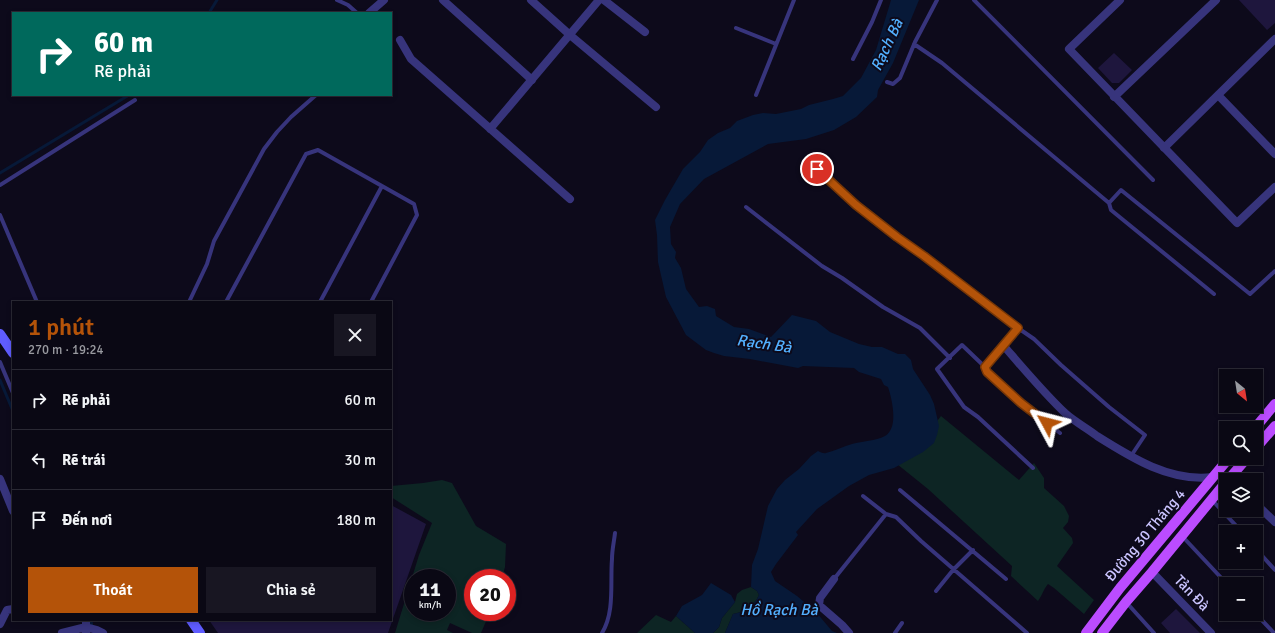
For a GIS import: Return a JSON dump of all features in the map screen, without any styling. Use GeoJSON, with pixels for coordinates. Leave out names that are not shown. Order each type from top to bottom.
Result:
{"type":"FeatureCollection","features":[{"type":"Feature","properties":{"kind":"main road"},"geometry":{"type":"LineString","coordinates":[[1261,421],[1275,404]]}},
{"type":"Feature","properties":{"kind":"main road"},"geometry":{"type":"LineString","coordinates":[[1263,440],[1275,426]]}},
{"type":"Feature","properties":{"kind":"main road","name":"Đường 30 Tháng 4"},"geometry":{"type":"LineString","coordinates":[[1086,633],[1223,465]]}},
{"type":"Feature","properties":{"kind":"main road","name":"Đường 30 Tháng 4"},"geometry":{"type":"LineString","coordinates":[[1234,473],[1241,465]]}},
{"type":"Feature","properties":{"kind":"main road"},"geometry":{"type":"LineString","coordinates":[[1202,491],[1211,500]]}},
{"type":"Feature","properties":{"kind":"main road","name":"Đường 30 Tháng 4"},"geometry":{"type":"LineString","coordinates":[[1102,633],[1219,491]]}},
{"type":"Feature","properties":{"kind":"main road"},"geometry":{"type":"LineString","coordinates":[[1128,580],[1138,588]]}},
{"type":"Feature","properties":{"kind":"street"},"geometry":{"type":"LineString","coordinates":[[370,12],[384,0]]}},
{"type":"Feature","properties":{"kind":"street"},"geometry":{"type":"LineString","coordinates":[[443,0],[532,80]]}},
{"type":"Feature","properties":{"kind":"street"},"geometry":{"type":"LineString","coordinates":[[531,0],[570,35],[656,107]]}},
{"type":"Feature","properties":{"kind":"street"},"geometry":{"type":"LineString","coordinates":[[490,128],[599,0]]}},
{"type":"Feature","properties":{"kind":"street"},"geometry":{"type":"LineString","coordinates":[[604,0],[645,32]]}},
{"type":"Feature","properties":{"kind":"street"},"geometry":{"type":"LineString","coordinates":[[1120,0],[1069,48],[1114,97],[1237,223],[1275,186]]}},
{"type":"Feature","properties":{"kind":"street"},"geometry":{"type":"LineString","coordinates":[[1114,97],[1216,0]]}},
{"type":"Feature","properties":{"kind":"street"},"geometry":{"type":"LineString","coordinates":[[400,40],[411,59],[570,199]]}},
{"type":"Feature","properties":{"kind":"street"},"geometry":{"type":"LineString","coordinates":[[1164,148],[1275,40]]}},
{"type":"Feature","properties":{"kind":"street"},"geometry":{"type":"LineString","coordinates":[[1218,94],[1275,154]]}},
{"type":"Feature","properties":{"kind":"street"},"geometry":{"type":"LineString","coordinates":[[0,334],[12,352]]}},
{"type":"Feature","properties":{"kind":"street"},"geometry":{"type":"LineString","coordinates":[[1003,345],[1066,414],[1106,441],[1143,463],[1174,475],[1188,478],[1216,474]]}},
{"type":"Feature","properties":{"kind":"street"},"geometry":{"type":"LineString","coordinates":[[0,479],[12,509]]}},
{"type":"Feature","properties":{"kind":"street"},"geometry":{"type":"LineString","coordinates":[[1263,511],[1275,522]]}},
{"type":"Feature","properties":{"kind":"street","name":"Tản Đà"},"geometry":{"type":"LineString","coordinates":[[1152,572],[1211,633]]}},
{"type":"Feature","properties":{"kind":"street"},"geometry":{"type":"LineString","coordinates":[[834,579],[820,598],[819,605],[849,633]]}},
{"type":"Feature","properties":{"kind":"street"},"geometry":{"type":"LineString","coordinates":[[0,624],[7,610],[12,609]]}},
{"type":"Feature","properties":{"kind":"street"},"geometry":{"type":"LineString","coordinates":[[192,621],[200,633]]}},
{"type":"Feature","properties":{"kind":"street"},"geometry":{"type":"LineString","coordinates":[[62,633],[92,629]]}},
{"type":"Feature","properties":{"kind":"lane"},"geometry":{"type":"LineString","coordinates":[[337,0],[348,5],[356,12]]}},
{"type":"Feature","properties":{"kind":"lane"},"geometry":{"type":"LineString","coordinates":[[756,95],[794,0]]}},
{"type":"Feature","properties":{"kind":"lane"},"geometry":{"type":"LineString","coordinates":[[853,59],[872,22],[881,0]]}},
{"type":"Feature","properties":{"kind":"lane"},"geometry":{"type":"LineString","coordinates":[[887,82],[893,84],[900,78],[914,44],[937,0]]}},
{"type":"Feature","properties":{"kind":"lane"},"geometry":{"type":"LineString","coordinates":[[974,0],[1153,180]]}},
{"type":"Feature","properties":{"kind":"lane"},"geometry":{"type":"LineString","coordinates":[[736,28],[776,44]]}},
{"type":"Feature","properties":{"kind":"lane"},"geometry":{"type":"LineString","coordinates":[[914,44],[942,63],[1109,203],[1111,210],[1214,294]]}},
{"type":"Feature","properties":{"kind":"lane"},"geometry":{"type":"LineString","coordinates":[[189,301],[207,264],[214,241],[264,149],[291,117],[315,96]]}},
{"type":"Feature","properties":{"kind":"lane"},"geometry":{"type":"LineString","coordinates":[[0,185],[135,100]]}},
{"type":"Feature","properties":{"kind":"lane"},"geometry":{"type":"LineString","coordinates":[[227,301],[306,154],[318,150],[414,204],[417,215],[372,301]]}},
{"type":"Feature","properties":{"kind":"lane"},"geometry":{"type":"LineString","coordinates":[[817,169],[856,205],[1034,339],[1109,407],[1145,434],[1132,456]]}},
{"type":"Feature","properties":{"kind":"lane"},"geometry":{"type":"LineString","coordinates":[[321,301],[382,186]]}},
{"type":"Feature","properties":{"kind":"lane"},"geometry":{"type":"LineString","coordinates":[[1109,203],[1121,190],[1250,294],[1275,271]]}},
{"type":"Feature","properties":{"kind":"lane"},"geometry":{"type":"LineString","coordinates":[[746,207],[822,266],[884,307],[916,326],[950,358]]}},
{"type":"Feature","properties":{"kind":"lane"},"geometry":{"type":"LineString","coordinates":[[0,215],[37,301]]}},
{"type":"Feature","properties":{"kind":"lane"},"geometry":{"type":"LineString","coordinates":[[985,367],[1018,328]]}},
{"type":"Feature","properties":{"kind":"lane"},"geometry":{"type":"LineString","coordinates":[[1033,468],[957,399],[937,369],[962,345],[985,367],[987,372],[1021,403],[1060,433]]}},
{"type":"Feature","properties":{"kind":"lane"},"geometry":{"type":"LineString","coordinates":[[0,362],[12,391]]}},
{"type":"Feature","properties":{"kind":"lane"},"geometry":{"type":"LineString","coordinates":[[900,490],[1006,579]]}},
{"type":"Feature","properties":{"kind":"lane"},"geometry":{"type":"LineString","coordinates":[[863,496],[886,514],[896,517],[953,570],[1027,633]]}},
{"type":"Feature","properties":{"kind":"lane"},"geometry":{"type":"LineString","coordinates":[[1211,500],[1235,525]]}},
{"type":"Feature","properties":{"kind":"lane"},"geometry":{"type":"LineString","coordinates":[[834,579],[886,514]]}},
{"type":"Feature","properties":{"kind":"lane"},"geometry":{"type":"LineString","coordinates":[[602,633],[608,622],[615,533]]}},
{"type":"Feature","properties":{"kind":"lane"},"geometry":{"type":"LineString","coordinates":[[1181,536],[1220,577]]}},
{"type":"Feature","properties":{"kind":"lane"},"geometry":{"type":"LineString","coordinates":[[936,590],[973,550]]}},
{"type":"Feature","properties":{"kind":"lane"},"geometry":{"type":"LineString","coordinates":[[1263,557],[1275,570]]}},
{"type":"Feature","properties":{"kind":"lane"},"geometry":{"type":"LineString","coordinates":[[1126,602],[1154,633]]}},
{"type":"Feature","properties":{"kind":"lane"},"geometry":{"type":"LineString","coordinates":[[1263,621],[1274,633]]}},
{"type":"Feature","properties":{"kind":"lane"},"geometry":{"type":"LineString","coordinates":[[895,633],[902,624]]}},
{"type":"Feature","properties":{"kind":"green space"},"geometry":{"type":"Polygon","coordinates":[[[941,416],[1019,480],[1034,463],[1044,478],[1044,488],[1064,506],[1069,516],[1068,522],[1063,528],[1072,538],[1073,543],[1057,566],[1094,600],[1084,614],[1048,584],[1038,601],[1011,576],[1012,566],[928,489],[892,460],[928,433],[941,416]]]}},
{"type":"Feature","properties":{"kind":"green space"},"geometry":{"type":"Polygon","coordinates":[[[442,480],[452,483],[476,526],[506,544],[504,569],[464,569],[464,621],[486,621],[481,633],[472,633],[450,623],[447,630],[453,633],[395,633],[404,604],[404,621],[456,621],[456,569],[415,569],[432,523],[392,498],[392,486],[442,480]]]}},
{"type":"Feature","properties":{"kind":"green space"},"geometry":{"type":"Polygon","coordinates":[[[751,587],[757,591],[759,595],[755,602],[745,610],[733,614],[725,633],[713,633],[719,627],[722,618],[735,602],[737,594],[742,590],[751,587]]]}},
{"type":"Feature","properties":{"kind":"green space"},"geometry":{"type":"Polygon","coordinates":[[[656,615],[671,622],[676,616],[695,633],[637,633],[656,615]]]}},
{"type":"Feature","properties":{"kind":"water"},"geometry":{"type":"Polygon","coordinates":[[[891,0],[919,0],[893,63],[878,90],[877,97],[856,117],[834,130],[806,139],[768,144],[704,179],[680,204],[670,227],[671,244],[676,252],[675,258],[681,268],[686,289],[699,307],[707,306],[715,309],[716,316],[734,327],[749,329],[771,337],[792,315],[816,321],[830,332],[859,344],[872,347],[882,347],[898,354],[905,354],[911,360],[913,369],[930,395],[934,404],[939,426],[934,443],[923,452],[894,468],[869,475],[849,486],[817,509],[796,532],[798,535],[771,572],[775,581],[797,596],[816,612],[832,631],[837,633],[725,633],[733,614],[749,608],[759,595],[757,591],[751,587],[752,565],[758,549],[768,506],[777,489],[818,451],[825,453],[852,444],[885,436],[892,427],[893,413],[891,399],[888,387],[884,385],[881,379],[859,372],[854,368],[803,366],[798,368],[750,359],[724,356],[706,350],[686,335],[666,297],[658,262],[655,220],[683,169],[700,152],[708,140],[718,133],[730,128],[737,121],[753,115],[763,113],[776,114],[801,109],[809,105],[843,96],[861,78],[876,50],[891,0]]]}},
{"type":"Feature","properties":{"kind":"water"},"geometry":{"type":"Polygon","coordinates":[[[711,583],[731,595],[735,602],[722,618],[719,627],[713,633],[695,633],[676,616],[682,606],[702,595],[711,583]]]}},
{"type":"Feature","properties":{"kind":"building"},"geometry":{"type":"Polygon","coordinates":[[[1239,0],[1275,0],[1275,23],[1267,30],[1239,0]]]}},
{"type":"Feature","properties":{"kind":"building"},"geometry":{"type":"Polygon","coordinates":[[[1114,53],[1132,70],[1119,83],[1112,83],[1098,68],[1114,53]]]}},
{"type":"Feature","properties":{"kind":"building"},"geometry":{"type":"Polygon","coordinates":[[[392,506],[426,524],[410,569],[404,569],[404,587],[388,633],[218,633],[210,621],[392,621],[392,506]]]}},
{"type":"Feature","properties":{"kind":"building"},"geometry":{"type":"Polygon","coordinates":[[[1176,609],[1200,633],[1170,633],[1161,623],[1176,609]]]}},
{"type":"Feature","properties":{"kind":"waterway"},"geometry":{"type":"LineString","coordinates":[[210,12],[217,0]]}},
{"type":"Feature","properties":{"kind":"waterway"},"geometry":{"type":"LineString","coordinates":[[0,173],[127,96]]}},
{"type":"Feature","properties":{"kind":"waterway"},"geometry":{"type":"LineString","coordinates":[[0,380],[12,409]]}},
{"type":"Feature","properties":{"kind":"waterway"},"geometry":{"type":"LineString","coordinates":[[91,621],[92,628]]}},
{"type":"Feature","properties":{"kind":"route"},"geometry":{"type":"LineString","coordinates":[[817,169],[856,205],[885,228],[1018,328],[985,367],[987,372],[1021,403],[1047,423]]}},
{"type":"Feature","properties":{"kind":"water label","name":"Rạch Bà"},"geometry":{"type":"Point","coordinates":[887,45]}},
{"type":"Feature","properties":{"kind":"water label","name":"Rạch Bà"},"geometry":{"type":"Point","coordinates":[764,344]}},
{"type":"Feature","properties":{"kind":"water label","name":"Hồ Rạch Bà"},"geometry":{"type":"Point","coordinates":[779,610]}}]}
